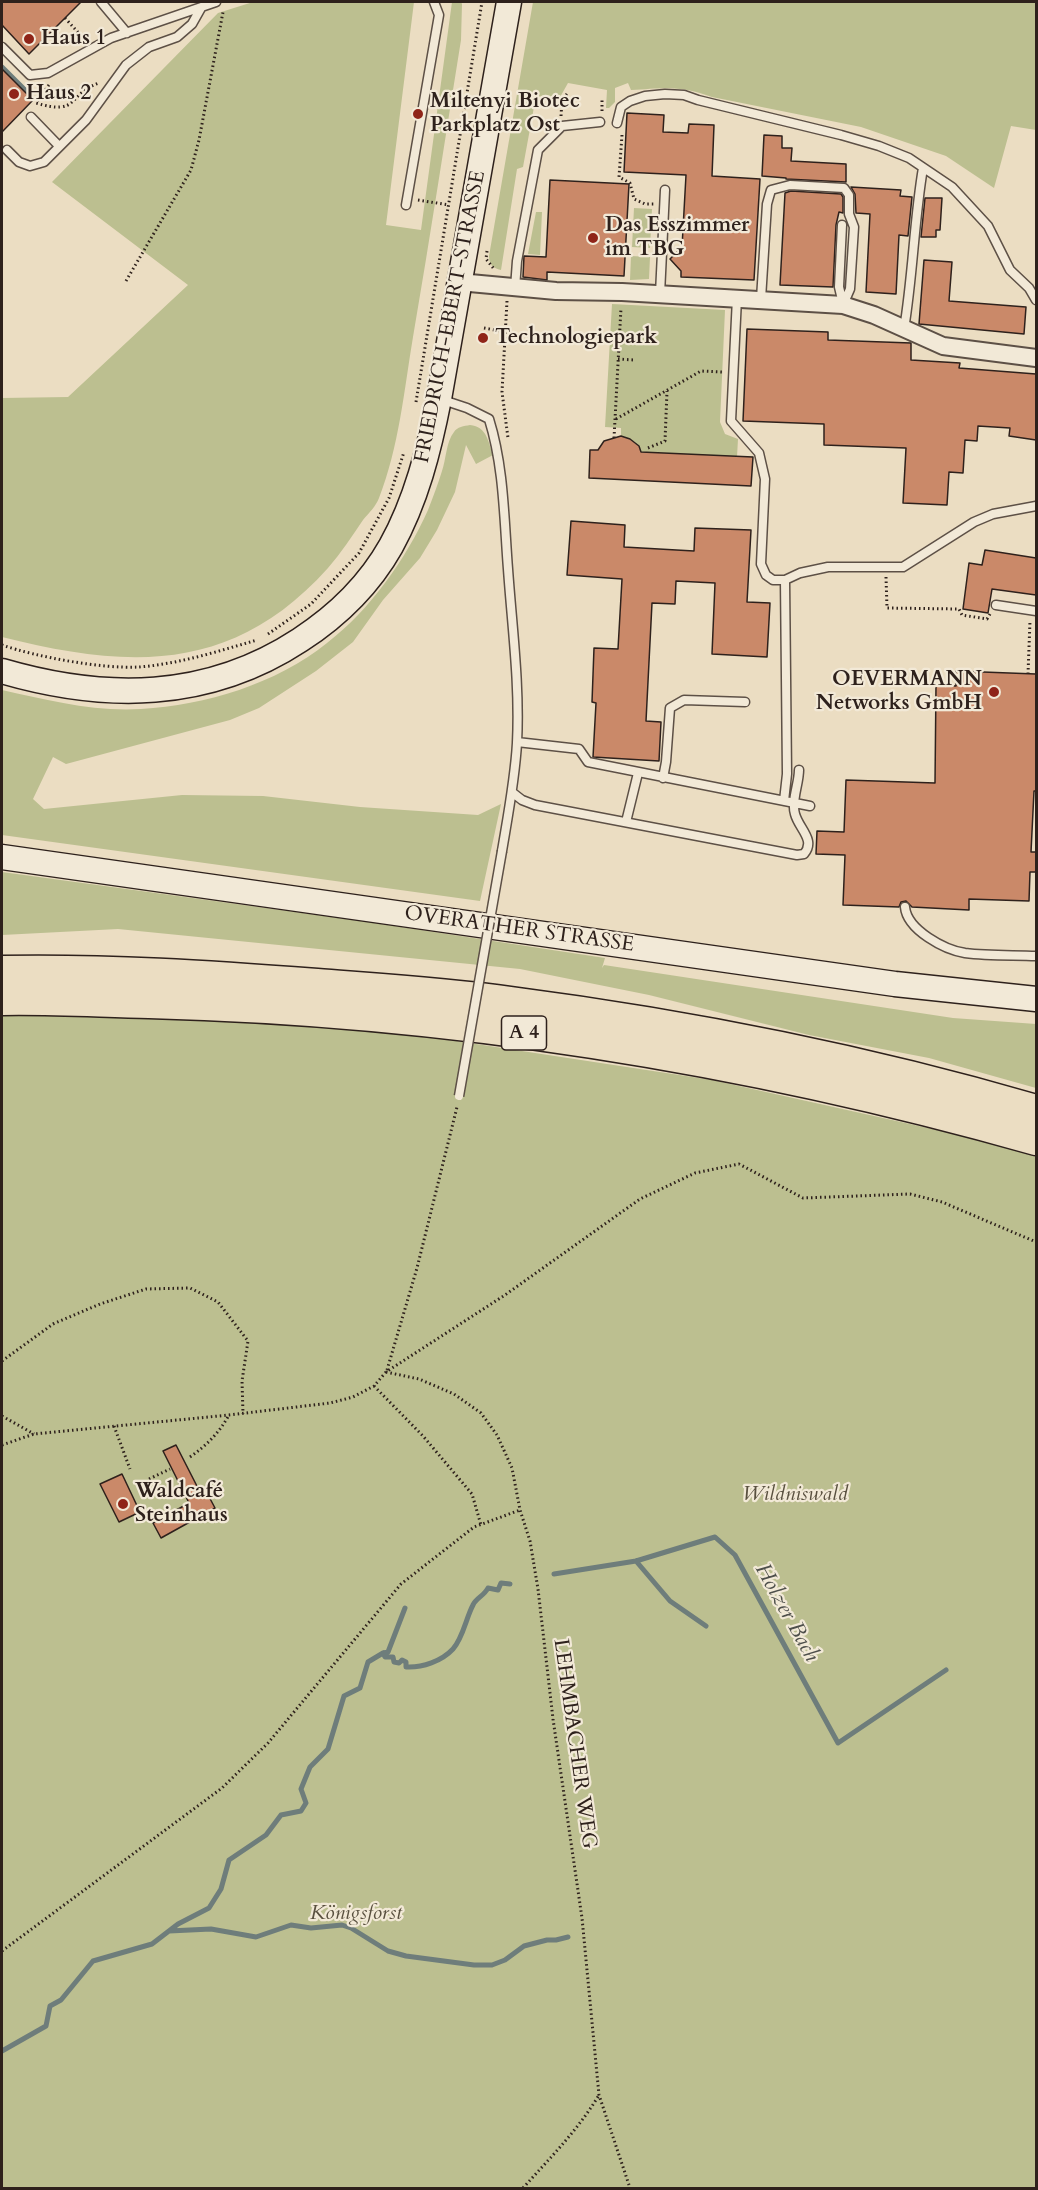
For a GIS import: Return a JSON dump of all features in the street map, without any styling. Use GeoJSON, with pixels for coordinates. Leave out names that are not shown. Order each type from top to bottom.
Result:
{"type":"FeatureCollection","features":[{"type":"Feature","properties":{"kind":"highway"},"geometry":{"type":"LineString","coordinates":[[2,956],[86,958],[193,974]]}},
{"type":"Feature","properties":{"kind":"highway","name":"A 4"},"geometry":{"type":"LineString","coordinates":[[2,971],[193,974],[423,992],[510,1002],[640,1021],[856,1064],[1036,1110]]}},
{"type":"Feature","properties":{"kind":"highway","name":"A 4"},"geometry":{"type":"LineString","coordinates":[[2,1000],[204,1005],[454,1023],[558,1037],[718,1063],[908,1105],[1036,1140]]}},
{"type":"Feature","properties":{"kind":"main road","name":"FRIEDRICH-EBERT-STRASSE"},"geometry":{"type":"LineString","coordinates":[[2,670],[50,683],[80,688],[129,691],[172,688],[208,682],[237,673],[289,647],[342,610],[376,569],[392,545],[428,451],[428,401],[459,282],[509,2]]}},
{"type":"Feature","properties":{"kind":"main road","name":"OVERATHER STRASSE"},"geometry":{"type":"LineString","coordinates":[[2,856],[895,984],[1036,999]]}},
{"type":"Feature","properties":{"kind":"street"},"geometry":{"type":"LineString","coordinates":[[459,282],[593,293],[622,292],[737,297],[843,304],[874,315],[943,346],[1036,358]]}},
{"type":"Feature","properties":{"kind":"lane"},"geometry":{"type":"LineString","coordinates":[[103,2],[127,33]]}},
{"type":"Feature","properties":{"kind":"lane"},"geometry":{"type":"LineString","coordinates":[[407,201],[439,15],[434,2]]}},
{"type":"Feature","properties":{"kind":"lane"},"geometry":{"type":"LineString","coordinates":[[2,47],[30,75],[48,72],[127,33],[201,8],[220,4]]}},
{"type":"Feature","properties":{"kind":"lane"},"geometry":{"type":"LineString","coordinates":[[7,150],[19,162],[30,166],[44,162],[86,120],[117,76],[149,47],[177,37],[192,24],[201,8]]}},
{"type":"Feature","properties":{"kind":"lane"},"geometry":{"type":"LineString","coordinates":[[617,123],[621,107],[630,101],[665,94],[684,95],[787,120],[879,146],[909,158],[952,187],[987,226],[1010,270],[1029,288],[1036,300]]}},
{"type":"Feature","properties":{"kind":"lane"},"geometry":{"type":"LineString","coordinates":[[31,117],[59,146]]}},
{"type":"Feature","properties":{"kind":"lane"},"geometry":{"type":"LineString","coordinates":[[512,288],[538,150],[562,126],[600,122]]}},
{"type":"Feature","properties":{"kind":"lane"},"geometry":{"type":"LineString","coordinates":[[904,329],[913,272],[917,208],[923,168]]}},
{"type":"Feature","properties":{"kind":"lane"},"geometry":{"type":"LineString","coordinates":[[761,299],[767,204],[771,190],[790,185],[844,188],[849,195],[849,214],[854,227],[850,289],[843,304]]}},
{"type":"Feature","properties":{"kind":"lane"},"geometry":{"type":"LineString","coordinates":[[660,294],[665,190]]}},
{"type":"Feature","properties":{"kind":"lane"},"geometry":{"type":"LineString","coordinates":[[842,225],[839,287],[843,304]]}},
{"type":"Feature","properties":{"kind":"lane"},"geometry":{"type":"LineString","coordinates":[[737,297],[731,421],[759,453],[765,479],[761,564],[766,575],[773,580],[785,580],[801,573],[828,567],[903,567],[974,522],[993,514],[1036,506]]}},
{"type":"Feature","properties":{"kind":"lane"},"geometry":{"type":"LineString","coordinates":[[428,401],[467,408],[489,419],[501,475],[517,691],[517,742],[513,793],[459,1096]]}},
{"type":"Feature","properties":{"kind":"lane"},"geometry":{"type":"LineString","coordinates":[[784,801],[787,774],[785,580]]}},
{"type":"Feature","properties":{"kind":"lane"},"geometry":{"type":"LineString","coordinates":[[996,605],[1033,610]]}},
{"type":"Feature","properties":{"kind":"lane"},"geometry":{"type":"LineString","coordinates":[[663,777],[670,708],[684,700],[745,702]]}},
{"type":"Feature","properties":{"kind":"lane"},"geometry":{"type":"LineString","coordinates":[[517,742],[579,749],[588,762],[810,806]]}},
{"type":"Feature","properties":{"kind":"lane"},"geometry":{"type":"LineString","coordinates":[[513,793],[522,800],[535,805],[796,855],[804,854],[808,849],[808,841],[795,814],[799,770]]}},
{"type":"Feature","properties":{"kind":"lane"},"geometry":{"type":"LineString","coordinates":[[626,822],[638,773]]}},
{"type":"Feature","properties":{"kind":"lane"},"geometry":{"type":"LineString","coordinates":[[905,907],[906,915],[915,928],[927,937],[963,953],[1036,956]]}},
{"type":"Feature","properties":{"kind":"path"},"geometry":{"type":"LineString","coordinates":[[428,401],[449,206],[482,2]]}},
{"type":"Feature","properties":{"kind":"path"},"geometry":{"type":"LineString","coordinates":[[126,281],[191,170],[199,140],[220,4]]}},
{"type":"Feature","properties":{"kind":"path"},"geometry":{"type":"LineString","coordinates":[[65,18],[93,48]]}},
{"type":"Feature","properties":{"kind":"path"},"geometry":{"type":"LineString","coordinates":[[49,86],[36,103],[53,108],[66,107],[90,86],[117,76]]}},
{"type":"Feature","properties":{"kind":"path"},"geometry":{"type":"LineString","coordinates":[[562,126],[560,110],[562,100],[567,94]]}},
{"type":"Feature","properties":{"kind":"path"},"geometry":{"type":"LineString","coordinates":[[617,123],[622,129],[619,177],[630,183],[634,199],[645,204],[664,205]]}},
{"type":"Feature","properties":{"kind":"path"},"geometry":{"type":"LineString","coordinates":[[407,201],[449,206]]}},
{"type":"Feature","properties":{"kind":"path"},"geometry":{"type":"LineString","coordinates":[[488,244],[486,259],[496,272],[508,274],[512,288],[505,332],[502,392],[508,437],[501,475]]}},
{"type":"Feature","properties":{"kind":"path"},"geometry":{"type":"LineString","coordinates":[[614,438],[622,292]]}},
{"type":"Feature","properties":{"kind":"path"},"geometry":{"type":"LineString","coordinates":[[484,328],[505,332]]}},
{"type":"Feature","properties":{"kind":"path"},"geometry":{"type":"LineString","coordinates":[[618,359],[634,360]]}},
{"type":"Feature","properties":{"kind":"path"},"geometry":{"type":"LineString","coordinates":[[615,419],[701,371],[724,372]]}},
{"type":"Feature","properties":{"kind":"path"},"geometry":{"type":"LineString","coordinates":[[648,448],[665,441],[667,391]]}},
{"type":"Feature","properties":{"kind":"path"},"geometry":{"type":"LineString","coordinates":[[2,645],[77,663],[139,667],[202,656],[260,639],[311,604],[359,553],[389,498],[407,446]]}},
{"type":"Feature","properties":{"kind":"path"},"geometry":{"type":"LineString","coordinates":[[886,568],[887,608],[959,609],[962,615],[987,619],[996,605]]}},
{"type":"Feature","properties":{"kind":"path"},"geometry":{"type":"LineString","coordinates":[[1028,674],[1033,610]]}},
{"type":"Feature","properties":{"kind":"path"},"geometry":{"type":"LineString","coordinates":[[386,1372],[432,1212],[459,1096]]}},
{"type":"Feature","properties":{"kind":"path"},"geometry":{"type":"LineString","coordinates":[[2,1444],[34,1434],[243,1414],[330,1403],[353,1397],[374,1386],[386,1372],[506,1295],[640,1199],[695,1173],[739,1164],[803,1198],[910,1194],[942,1202],[1036,1242]]}},
{"type":"Feature","properties":{"kind":"path"},"geometry":{"type":"LineString","coordinates":[[2,1361],[53,1324],[100,1304],[146,1288],[190,1288],[218,1302],[248,1341],[242,1381],[243,1414]]}},
{"type":"Feature","properties":{"kind":"path","name":"LEHMBACHER WEG"},"geometry":{"type":"LineString","coordinates":[[386,1372],[418,1379],[454,1394],[481,1413],[497,1435],[512,1468],[520,1510],[530,1541],[538,1589],[553,1719],[577,1875],[599,2095],[630,2188]]}},
{"type":"Feature","properties":{"kind":"path"},"geometry":{"type":"LineString","coordinates":[[374,1386],[423,1436],[472,1494],[481,1525]]}},
{"type":"Feature","properties":{"kind":"path"},"geometry":{"type":"LineString","coordinates":[[190,1457],[204,1448],[220,1431],[230,1415]]}},
{"type":"Feature","properties":{"kind":"path"},"geometry":{"type":"LineString","coordinates":[[2,1416],[34,1434]]}},
{"type":"Feature","properties":{"kind":"path"},"geometry":{"type":"LineString","coordinates":[[114,1426],[130,1469]]}},
{"type":"Feature","properties":{"kind":"path"},"geometry":{"type":"LineString","coordinates":[[149,1479],[170,1469]]}},
{"type":"Feature","properties":{"kind":"path"},"geometry":{"type":"LineString","coordinates":[[2,1951],[222,1788],[268,1743],[401,1584],[474,1527],[520,1510]]}},
{"type":"Feature","properties":{"kind":"path"},"geometry":{"type":"LineString","coordinates":[[523,2188],[568,2139],[599,2095]]}},
{"type":"Feature","properties":{"kind":"green space"},"geometry":{"type":"Polygon","coordinates":[[[253,2],[414,2],[386,225],[421,230],[452,2],[462,4],[461,40],[404,398],[386,479],[379,498],[333,562],[292,603],[255,628],[217,645],[177,654],[136,657],[93,655],[2,637],[2,398],[68,397],[188,285],[52,182],[218,13],[253,2]]]}},
{"type":"Feature","properties":{"kind":"green space"},"geometry":{"type":"Polygon","coordinates":[[[533,2],[1036,2],[1036,130],[1011,126],[994,188],[946,156],[861,127],[681,89],[631,90],[628,83],[615,88],[615,102],[606,108],[607,90],[568,83],[559,99],[536,96],[523,167],[517,169],[501,270],[492,266],[489,256],[533,2]]]}},
{"type":"Feature","properties":{"kind":"green space"},"geometry":{"type":"Polygon","coordinates":[[[634,208],[652,209],[650,248],[632,247],[634,208]]]}},
{"type":"Feature","properties":{"kind":"green space"},"geometry":{"type":"Polygon","coordinates":[[[536,212],[542,212],[540,255],[528,254],[536,212]]]}},
{"type":"Feature","properties":{"kind":"green space"},"geometry":{"type":"Polygon","coordinates":[[[631,256],[650,257],[649,279],[630,280],[631,256]]]}},
{"type":"Feature","properties":{"kind":"green space"},"geometry":{"type":"Polygon","coordinates":[[[612,304],[725,310],[720,422],[725,434],[738,439],[737,457],[641,452],[635,442],[621,436],[621,428],[605,427],[612,304]]]}},
{"type":"Feature","properties":{"kind":"green space"},"geometry":{"type":"Polygon","coordinates":[[[470,425],[476,426],[483,432],[493,455],[476,464],[466,445],[455,492],[437,530],[420,558],[383,600],[353,642],[316,671],[259,708],[230,720],[66,764],[53,757],[33,799],[44,809],[182,795],[263,796],[360,807],[478,815],[501,804],[480,901],[2,835],[2,690],[88,707],[141,709],[166,707],[215,697],[263,681],[286,670],[343,630],[372,599],[398,565],[428,510],[451,436],[457,429],[470,425]]]}},
{"type":"Feature","properties":{"kind":"green space"},"geometry":{"type":"Polygon","coordinates":[[[2,872],[368,922],[605,958],[602,968],[604,965],[953,1018],[1036,1024],[1036,1088],[929,1058],[809,1035],[649,995],[520,969],[118,929],[2,935],[2,872]]]}},
{"type":"Feature","properties":{"kind":"green space"},"geometry":{"type":"Polygon","coordinates":[[[2,1016],[155,1016],[391,1031],[712,1080],[1009,1146],[1036,1156],[1036,2188],[2,2188],[2,1016]]]}},
{"type":"Feature","properties":{"kind":"building","name":"Haus 1"},"geometry":{"type":"Polygon","coordinates":[[[2,2],[81,2],[29,54],[2,25],[2,2]]]}},
{"type":"Feature","properties":{"kind":"building","name":"Haus 2"},"geometry":{"type":"Polygon","coordinates":[[[2,69],[33,100],[2,132],[2,69]]]}},
{"type":"Feature","properties":{"kind":"building"},"geometry":{"type":"Polygon","coordinates":[[[627,113],[664,115],[663,132],[688,133],[689,124],[714,125],[712,176],[760,179],[754,280],[681,277],[681,271],[670,259],[682,247],[686,175],[624,172],[627,113]]]}},
{"type":"Feature","properties":{"kind":"building"},"geometry":{"type":"Polygon","coordinates":[[[764,135],[782,136],[782,148],[792,148],[791,161],[846,164],[846,182],[762,176],[764,135]]]}},
{"type":"Feature","properties":{"kind":"building"},"geometry":{"type":"Polygon","coordinates":[[[550,180],[629,184],[624,276],[547,272],[547,280],[523,277],[524,256],[546,257],[550,180]]]}},
{"type":"Feature","properties":{"kind":"building"},"geometry":{"type":"Polygon","coordinates":[[[851,187],[901,190],[900,196],[912,197],[908,236],[899,235],[896,294],[866,292],[870,214],[856,213],[855,194],[851,187]]]}},
{"type":"Feature","properties":{"kind":"building"},"geometry":{"type":"Polygon","coordinates":[[[791,191],[841,194],[843,197],[843,213],[839,212],[836,225],[833,287],[780,285],[785,193],[791,191]]]}},
{"type":"Feature","properties":{"kind":"building"},"geometry":{"type":"Polygon","coordinates":[[[925,198],[942,198],[940,230],[936,230],[936,237],[921,237],[925,198]]]}},
{"type":"Feature","properties":{"kind":"building"},"geometry":{"type":"Polygon","coordinates":[[[924,260],[952,262],[949,301],[1026,307],[1024,334],[919,324],[924,260]]]}},
{"type":"Feature","properties":{"kind":"building"},"geometry":{"type":"Polygon","coordinates":[[[747,329],[828,332],[828,340],[911,343],[911,360],[960,363],[959,368],[1036,374],[1036,440],[1009,436],[1010,428],[978,426],[977,441],[965,440],[963,473],[949,472],[947,505],[903,503],[906,448],[824,445],[824,424],[743,421],[747,329]]]}},
{"type":"Feature","properties":{"kind":"building"},"geometry":{"type":"Polygon","coordinates":[[[621,436],[639,446],[641,452],[753,457],[751,486],[589,478],[590,450],[598,450],[604,441],[621,436]]]}},
{"type":"Feature","properties":{"kind":"building"},"geometry":{"type":"Polygon","coordinates":[[[571,521],[625,525],[624,547],[694,551],[695,528],[751,530],[747,602],[770,603],[767,657],[712,654],[715,583],[676,581],[675,604],[652,603],[646,721],[661,722],[659,761],[593,757],[596,703],[592,702],[594,648],[618,649],[622,579],[567,575],[571,521]]]}},
{"type":"Feature","properties":{"kind":"building"},"geometry":{"type":"Polygon","coordinates":[[[985,550],[1036,558],[1036,595],[992,589],[988,613],[963,609],[969,563],[982,565],[985,550]]]}},
{"type":"Feature","properties":{"kind":"building"},"geometry":{"type":"Polygon","coordinates":[[[956,671],[1036,674],[1036,791],[1034,791],[1031,852],[1036,852],[1036,872],[1030,872],[1029,901],[969,899],[969,910],[912,907],[906,901],[901,902],[899,907],[843,905],[845,855],[816,854],[817,831],[844,832],[846,780],[935,783],[936,685],[956,686],[956,671]]]}},
{"type":"Feature","properties":{"kind":"building"},"geometry":{"type":"Polygon","coordinates":[[[176,1445],[202,1496],[207,1493],[215,1508],[161,1538],[153,1523],[189,1503],[163,1451],[176,1445]]]}},
{"type":"Feature","properties":{"kind":"building"},"geometry":{"type":"Polygon","coordinates":[[[122,1474],[140,1512],[119,1522],[100,1484],[122,1474]]]}},
{"type":"Feature","properties":{"kind":"waterway"},"geometry":{"type":"LineString","coordinates":[[2,67],[26,91]]}},
{"type":"Feature","properties":{"kind":"waterway","name":"Holzer Bach"},"geometry":{"type":"LineString","coordinates":[[554,1574],[636,1561],[715,1537],[735,1555],[838,1743],[946,1670]]}},
{"type":"Feature","properties":{"kind":"waterway"},"geometry":{"type":"LineString","coordinates":[[636,1561],[670,1601],[706,1626]]}},
{"type":"Feature","properties":{"kind":"waterway","name":"Holzer Bach"},"geometry":{"type":"LineString","coordinates":[[2,2051],[46,2026],[50,2006],[61,2000],[93,1961],[152,1944],[178,1924],[209,1908],[221,1889],[229,1860],[266,1835],[281,1815],[301,1811],[306,1803],[301,1789],[310,1767],[328,1749],[344,1696],[360,1688],[368,1662],[383,1653],[385,1657],[393,1657],[394,1662],[399,1663],[402,1660],[406,1662],[406,1667],[419,1666],[438,1660],[453,1649],[462,1634],[474,1603],[488,1588],[498,1590],[501,1583],[510,1584]]}},
{"type":"Feature","properties":{"kind":"waterway"},"geometry":{"type":"LineString","coordinates":[[383,1653],[388,1652],[405,1608]]}},
{"type":"Feature","properties":{"kind":"waterway"},"geometry":{"type":"LineString","coordinates":[[169,1931],[211,1929],[256,1937],[291,1925],[311,1928],[342,1925],[351,1928],[388,1951],[406,1956],[474,1965],[492,1965],[505,1960],[524,1946],[568,1937]]}},
{"type":"Feature","properties":{"kind":"place","name":"Haus 1"},"geometry":{"type":"Point","coordinates":[29,39]}},
{"type":"Feature","properties":{"kind":"place","name":"Haus 2"},"geometry":{"type":"Point","coordinates":[14,94]}},
{"type":"Feature","properties":{"kind":"place","name":"Miltenyi Biotec Parkplatz Ost"},"geometry":{"type":"Point","coordinates":[418,114]}},
{"type":"Feature","properties":{"kind":"place","name":"Das Esszimmer im TBG"},"geometry":{"type":"Point","coordinates":[593,238]}},
{"type":"Feature","properties":{"kind":"place","name":"Technologiepark"},"geometry":{"type":"Point","coordinates":[483,338]}},
{"type":"Feature","properties":{"kind":"place","name":"OEVERMANN Networks GmbH"},"geometry":{"type":"Point","coordinates":[994,692]}},
{"type":"Feature","properties":{"kind":"place","name":"Waldcafé Steinhaus"},"geometry":{"type":"Point","coordinates":[123,1504]}},
{"type":"Feature","properties":{"kind":"park label","name":"Wildniswald"},"geometry":{"type":"Point","coordinates":[795,1495]}},
{"type":"Feature","properties":{"kind":"park label","name":"Königsforst"},"geometry":{"type":"Point","coordinates":[356,1914]}}]}
